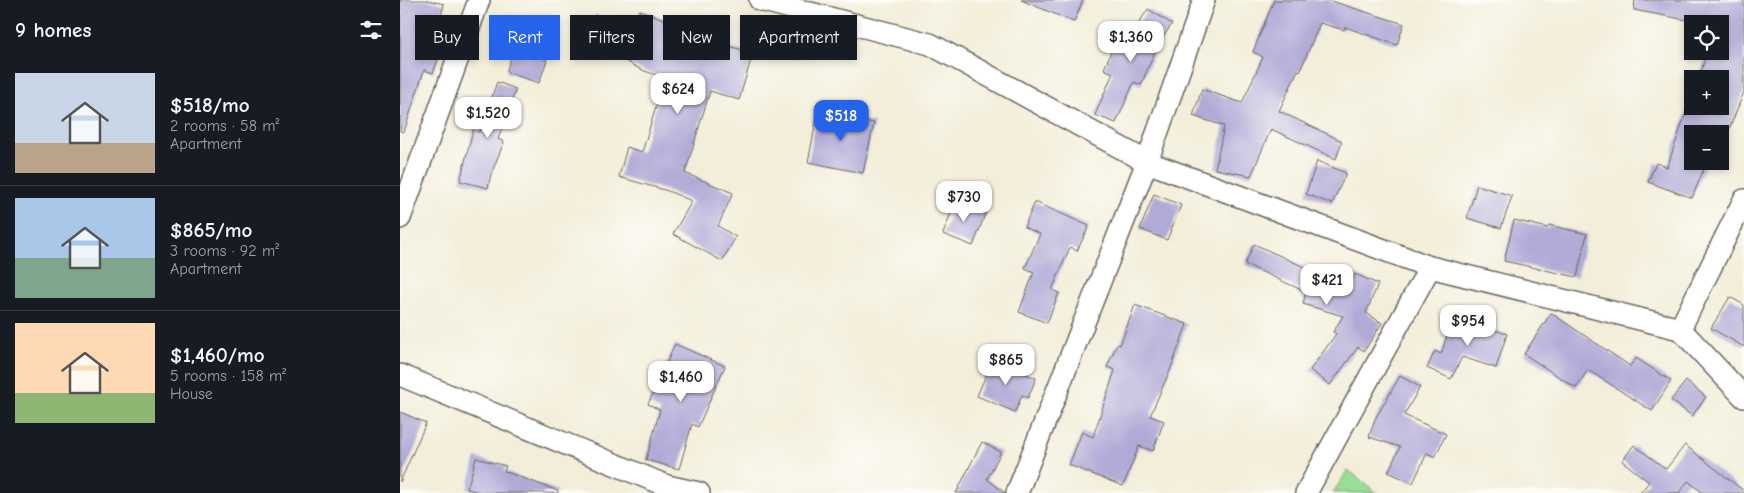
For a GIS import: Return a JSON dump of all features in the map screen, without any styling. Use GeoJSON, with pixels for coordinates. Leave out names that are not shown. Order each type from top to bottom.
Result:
{"type":"FeatureCollection","features":[{"type":"Feature","properties":{"kind":"street"},"geometry":{"type":"LineString","coordinates":[[400,218],[479,0]]}},
{"type":"Feature","properties":{"kind":"street"},"geometry":{"type":"LineString","coordinates":[[760,0],[930,44],[1147,162],[1430,267],[1680,329],[1744,396]]}},
{"type":"Feature","properties":{"kind":"street"},"geometry":{"type":"LineString","coordinates":[[1017,493],[1147,162],[1204,0]]}},
{"type":"Feature","properties":{"kind":"street"},"geometry":{"type":"LineString","coordinates":[[1680,329],[1744,200]]}},
{"type":"Feature","properties":{"kind":"street"},"geometry":{"type":"LineString","coordinates":[[1306,493],[1430,267]]}},
{"type":"Feature","properties":{"kind":"street"},"geometry":{"type":"LineString","coordinates":[[400,375],[667,486],[699,493]]}},
{"type":"Feature","properties":{"kind":"green space"},"geometry":{"type":"Polygon","coordinates":[[[1348,470],[1377,493],[1333,493],[1348,470]]]}},
{"type":"Feature","properties":{"kind":"building"},"geometry":{"type":"Polygon","coordinates":[[[400,0],[427,0],[444,4],[441,15],[415,15],[415,60],[438,60],[433,73],[424,70],[404,132],[400,131],[400,0]]]}},
{"type":"Feature","properties":{"kind":"building"},"geometry":{"type":"Polygon","coordinates":[[[1021,0],[1083,0],[1074,22],[1021,0]]]}},
{"type":"Feature","properties":{"kind":"building"},"geometry":{"type":"Polygon","coordinates":[[[1274,0],[1328,0],[1404,24],[1397,45],[1345,27],[1344,30],[1320,23],[1300,71],[1298,70],[1279,111],[1342,141],[1336,159],[1271,129],[1251,176],[1215,169],[1224,126],[1193,116],[1202,89],[1242,103],[1263,57],[1253,52],[1274,0]]]}},
{"type":"Feature","properties":{"kind":"building"},"geometry":{"type":"Polygon","coordinates":[[[1635,0],[1744,0],[1744,92],[1729,130],[1729,125],[1684,125],[1684,170],[1703,170],[1692,198],[1648,182],[1656,163],[1667,167],[1685,115],[1729,115],[1729,70],[1702,70],[1704,60],[1729,60],[1729,15],[1684,15],[1684,19],[1634,10],[1635,0]]]}},
{"type":"Feature","properties":{"kind":"building"},"geometry":{"type":"Polygon","coordinates":[[[1148,9],[1172,24],[1157,46],[1141,85],[1134,82],[1116,123],[1095,115],[1113,73],[1104,69],[1117,37],[1127,41],[1148,9]]]}},
{"type":"Feature","properties":{"kind":"building"},"geometry":{"type":"Polygon","coordinates":[[[640,10],[663,19],[663,60],[730,60],[730,46],[740,49],[740,60],[751,60],[739,100],[710,91],[685,173],[733,193],[718,226],[736,237],[722,261],[673,234],[692,201],[668,191],[619,177],[627,147],[642,152],[659,97],[665,98],[670,84],[664,81],[665,78],[642,70],[623,60],[653,60],[653,15],[638,15],[640,10]]]}},
{"type":"Feature","properties":{"kind":"building"},"geometry":{"type":"Polygon","coordinates":[[[510,60],[547,60],[539,83],[506,72],[510,60]]]}},
{"type":"Feature","properties":{"kind":"building"},"geometry":{"type":"Polygon","coordinates":[[[497,82],[516,89],[498,139],[504,142],[491,174],[488,188],[460,181],[473,130],[479,132],[497,82]]]}},
{"type":"Feature","properties":{"kind":"building"},"geometry":{"type":"Polygon","coordinates":[[[818,112],[874,123],[863,173],[808,162],[818,112]]]}},
{"type":"Feature","properties":{"kind":"building"},"geometry":{"type":"Polygon","coordinates":[[[1317,161],[1346,173],[1332,204],[1306,194],[1317,161]]]}},
{"type":"Feature","properties":{"kind":"building"},"geometry":{"type":"Polygon","coordinates":[[[1477,185],[1512,196],[1501,228],[1467,218],[1477,185]]]}},
{"type":"Feature","properties":{"kind":"building"},"geometry":{"type":"Polygon","coordinates":[[[1154,194],[1181,205],[1167,240],[1140,229],[1154,194]]]}},
{"type":"Feature","properties":{"kind":"building"},"geometry":{"type":"Polygon","coordinates":[[[956,200],[986,212],[973,246],[943,234],[956,200]]]}},
{"type":"Feature","properties":{"kind":"building"},"geometry":{"type":"Polygon","coordinates":[[[1035,202],[1089,226],[1077,251],[1070,247],[1052,290],[1059,293],[1047,323],[1019,312],[1034,272],[1025,268],[1040,234],[1024,227],[1035,202]]]}},
{"type":"Feature","properties":{"kind":"building"},"geometry":{"type":"Polygon","coordinates":[[[1514,220],[1548,228],[1549,225],[1587,234],[1577,277],[1504,261],[1514,220]]]}},
{"type":"Feature","properties":{"kind":"building"},"geometry":{"type":"Polygon","coordinates":[[[1254,244],[1313,271],[1314,267],[1353,279],[1355,274],[1378,284],[1366,313],[1382,323],[1364,351],[1358,347],[1330,385],[1310,370],[1336,334],[1333,332],[1343,316],[1303,304],[1306,292],[1245,264],[1254,244]]]}},
{"type":"Feature","properties":{"kind":"building"},"geometry":{"type":"Polygon","coordinates":[[[1730,297],[1744,305],[1744,347],[1711,328],[1730,297]]]}},
{"type":"Feature","properties":{"kind":"building"},"geometry":{"type":"Polygon","coordinates":[[[1135,305],[1187,324],[1171,368],[1150,416],[1164,421],[1153,451],[1139,446],[1123,486],[1069,465],[1082,432],[1093,437],[1115,370],[1107,367],[1117,344],[1120,345],[1135,305]]]}},
{"type":"Feature","properties":{"kind":"building"},"geometry":{"type":"Polygon","coordinates":[[[1551,313],[1630,366],[1636,358],[1671,381],[1652,411],[1588,370],[1576,388],[1524,354],[1551,313]]]}},
{"type":"Feature","properties":{"kind":"building"},"geometry":{"type":"Polygon","coordinates":[[[1453,317],[1507,334],[1496,368],[1462,357],[1451,379],[1427,368],[1435,351],[1441,354],[1453,317]]]}},
{"type":"Feature","properties":{"kind":"building"},"geometry":{"type":"Polygon","coordinates":[[[675,344],[725,366],[698,427],[692,424],[679,469],[646,460],[660,410],[648,404],[675,344]]]}},
{"type":"Feature","properties":{"kind":"building"},"geometry":{"type":"Polygon","coordinates":[[[992,361],[1036,378],[1028,398],[1022,395],[1015,412],[977,396],[992,361]]]}},
{"type":"Feature","properties":{"kind":"building"},"geometry":{"type":"Polygon","coordinates":[[[1400,376],[1420,387],[1404,415],[1446,434],[1435,457],[1427,453],[1413,483],[1388,472],[1400,447],[1369,437],[1375,419],[1400,376]]]}},
{"type":"Feature","properties":{"kind":"building"},"geometry":{"type":"Polygon","coordinates":[[[1686,381],[1706,397],[1692,416],[1671,400],[1686,381]]]}},
{"type":"Feature","properties":{"kind":"building"},"geometry":{"type":"Polygon","coordinates":[[[400,412],[426,423],[400,482],[400,412]]]}},
{"type":"Feature","properties":{"kind":"building"},"geometry":{"type":"Polygon","coordinates":[[[982,442],[1001,452],[987,479],[1005,493],[956,493],[982,442]]]}},
{"type":"Feature","properties":{"kind":"building"},"geometry":{"type":"Polygon","coordinates":[[[1634,445],[1666,469],[1685,445],[1744,491],[1744,493],[1703,493],[1688,481],[1679,493],[1640,493],[1649,482],[1622,461],[1634,445]]]}},
{"type":"Feature","properties":{"kind":"building"},"geometry":{"type":"Polygon","coordinates":[[[476,458],[506,466],[504,471],[558,491],[558,493],[482,493],[467,489],[476,458]]]}}]}
